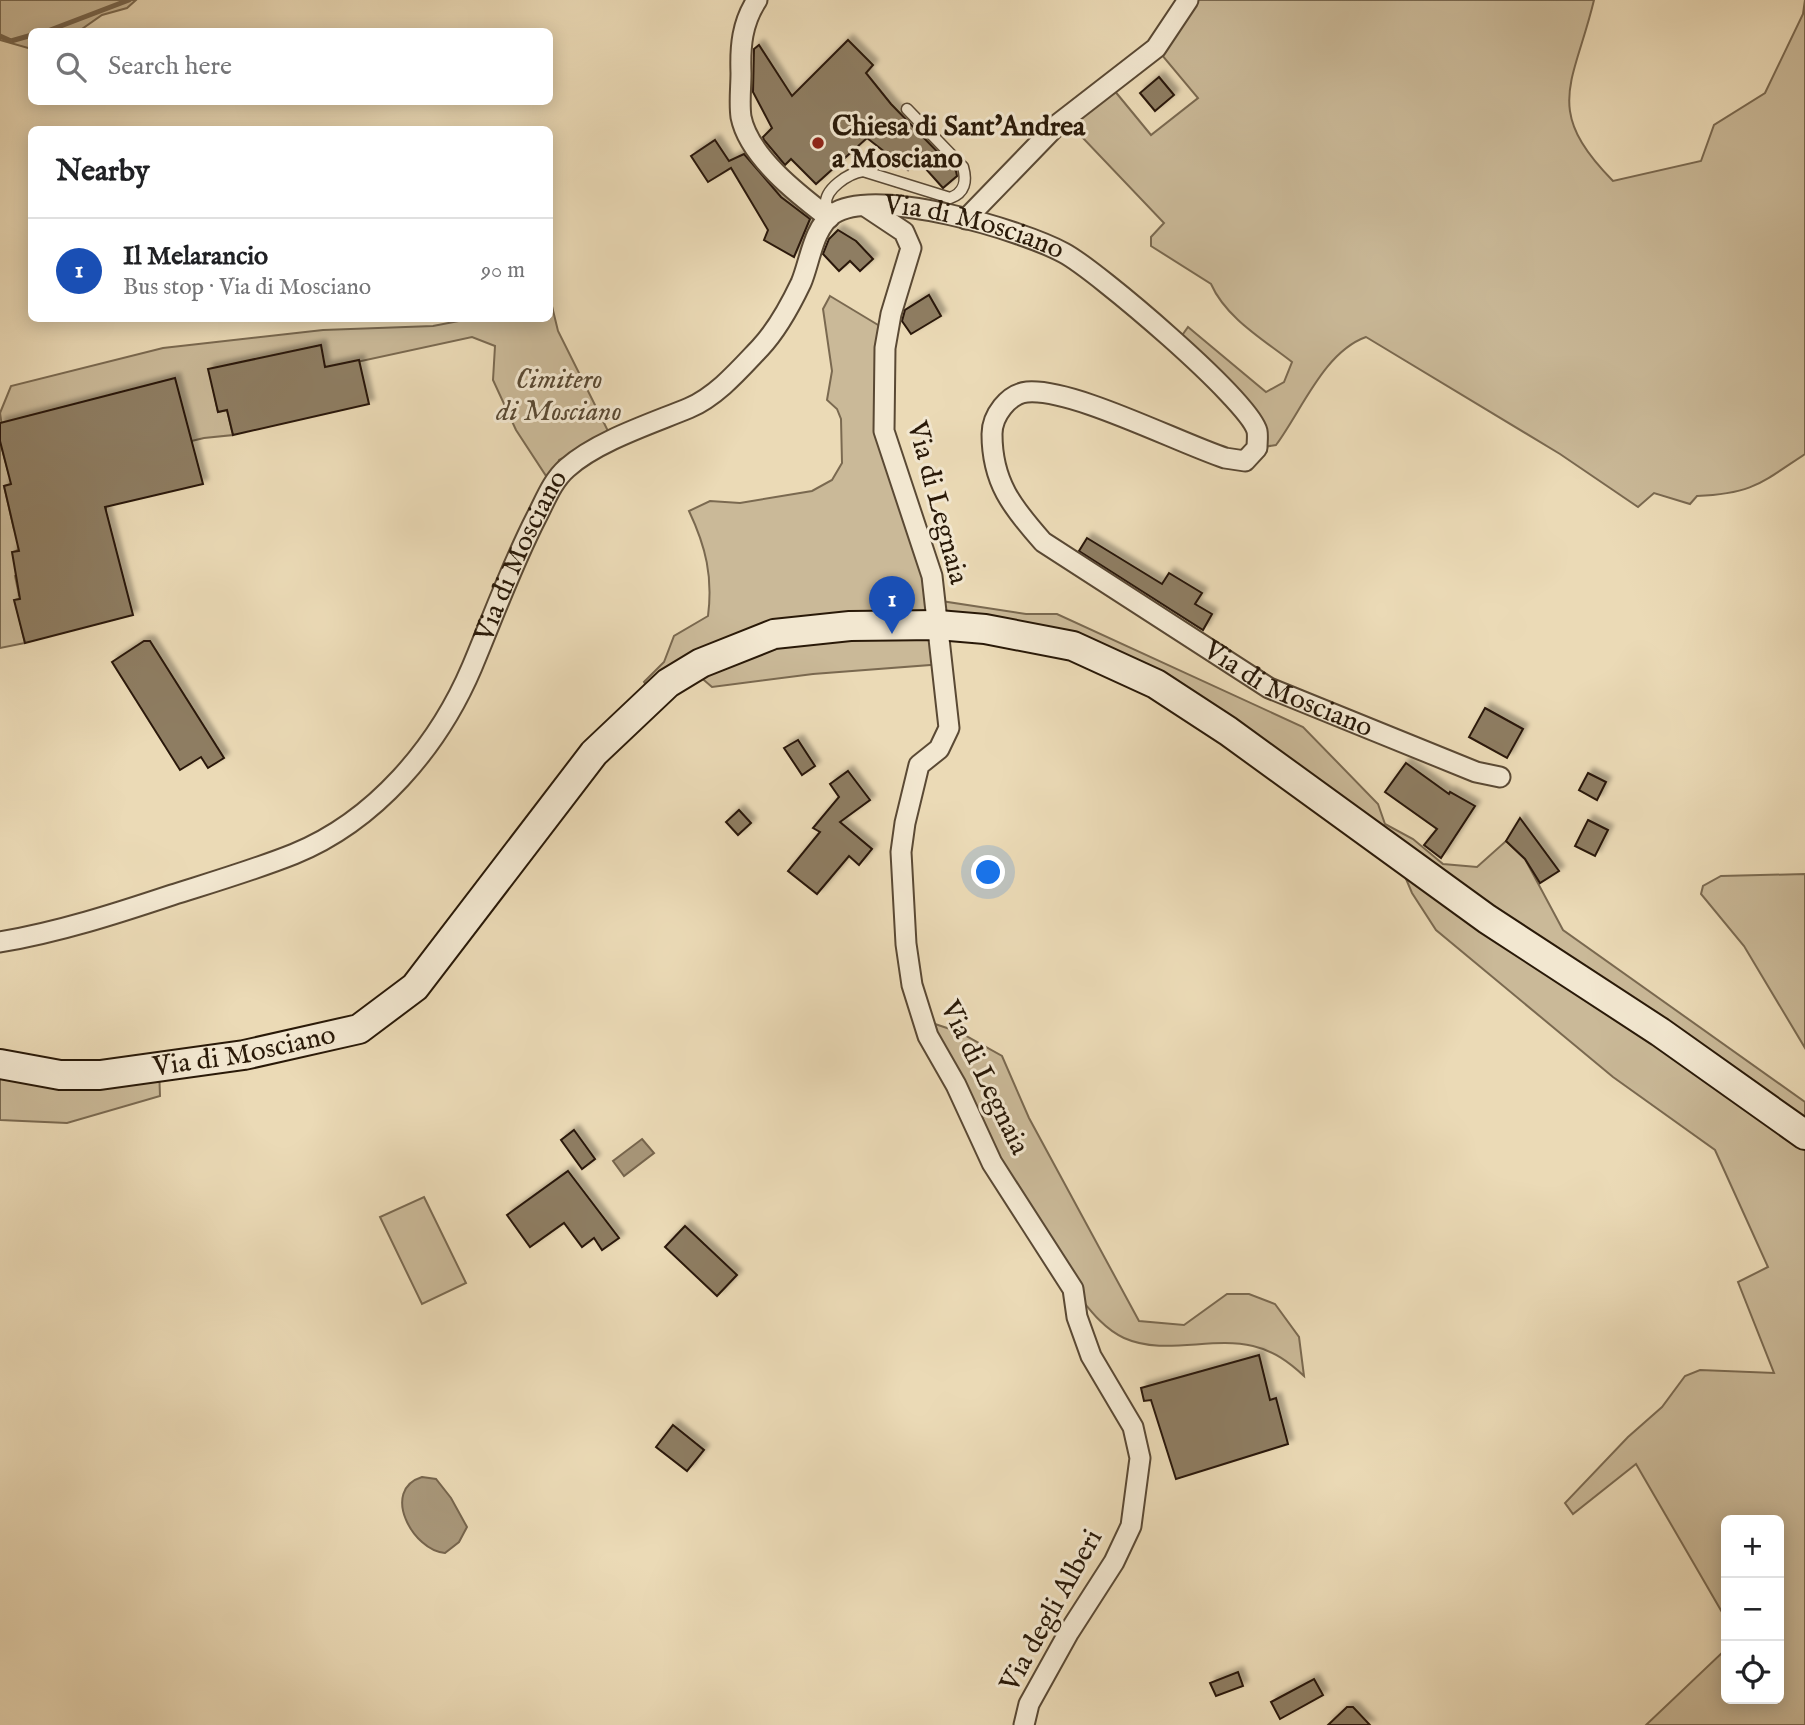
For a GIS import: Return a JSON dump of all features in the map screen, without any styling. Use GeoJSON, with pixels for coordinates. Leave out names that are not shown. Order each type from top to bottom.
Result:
{"type":"FeatureCollection","features":[{"type":"Feature","properties":{"kind":"main road","name":"Via di Mosciano"},"geometry":{"type":"LineString","coordinates":[[0,1064],[60,1075],[100,1075],[244,1055],[359,1029],[415,987],[594,753],[668,683],[701,663],[774,634],[850,626],[938,625],[985,629],[1073,646],[1156,684],[1228,731],[1475,911],[1660,1032],[1805,1135]]}},
{"type":"Feature","properties":{"kind":"street"},"geometry":{"type":"LineString","coordinates":[[757,0],[745,18],[740,52],[741,117],[748,134],[780,180],[832,216]]}},
{"type":"Feature","properties":{"kind":"street"},"geometry":{"type":"LineString","coordinates":[[966,219],[1058,124],[1156,48],[1188,0]]}},
{"type":"Feature","properties":{"kind":"street","name":"Via di Mosciano"},"geometry":{"type":"LineString","coordinates":[[0,943],[56,933],[296,853],[341,830],[380,799],[410,768],[469,673],[519,551],[552,485],[568,467],[595,451],[691,407],[718,390],[764,344],[800,284],[817,236],[832,216],[865,206],[915,207],[966,219],[1027,238],[1074,260],[1122,295],[1212,376],[1247,414],[1257,430],[1257,448],[1245,461],[1225,458],[1062,395],[1025,392],[1006,402],[992,425],[992,463],[1015,511],[1043,542],[1269,688],[1476,772],[1500,777]]}},
{"type":"Feature","properties":{"kind":"street","name":"Via di Legnaia"},"geometry":{"type":"LineString","coordinates":[[865,206],[904,232],[911,248],[891,314],[886,348],[884,431],[932,576],[949,728],[939,749],[919,765],[905,823],[901,852],[905,944],[912,985],[928,1036],[956,1085],[992,1163],[1073,1289]]}},
{"type":"Feature","properties":{"kind":"street","name":"Via degli Alberi"},"geometry":{"type":"LineString","coordinates":[[1024,1725],[1029,1704],[1069,1632],[1114,1562],[1131,1526],[1140,1458],[1133,1427],[1091,1356],[1077,1317],[1073,1289]]}},
{"type":"Feature","properties":{"kind":"lane"},"geometry":{"type":"LineString","coordinates":[[832,216],[825,199],[830,190],[853,173],[863,171],[950,198],[964,187],[966,177],[963,167],[907,109]]}},
{"type":"Feature","properties":{"kind":"green space"},"geometry":{"type":"Polygon","coordinates":[[[0,0],[136,0],[127,8],[102,15],[83,28],[28,28],[28,48],[0,40],[0,0]]]}},
{"type":"Feature","properties":{"kind":"green space"},"geometry":{"type":"Polygon","coordinates":[[[1188,0],[1594,0],[1569,95],[1577,134],[1591,156],[1613,181],[1701,161],[1714,125],[1765,93],[1803,14],[1805,0],[1805,454],[1766,480],[1744,489],[1697,496],[1690,504],[1654,493],[1638,507],[1560,454],[1366,337],[1338,355],[1326,369],[1276,445],[1257,448],[1257,430],[1176,344],[1188,327],[1266,392],[1284,382],[1292,362],[1236,318],[1211,284],[1151,246],[1151,237],[1164,223],[1083,138],[1058,124],[1109,84],[1151,135],[1198,98],[1156,48],[1188,0]]]}},
{"type":"Feature","properties":{"kind":"green space"},"geometry":{"type":"Polygon","coordinates":[[[830,296],[888,331],[884,431],[935,600],[1026,614],[1057,614],[1303,727],[1378,804],[1385,824],[1413,839],[1443,864],[1477,867],[1506,841],[1525,859],[1563,930],[1805,1102],[1805,1725],[1646,1725],[1721,1654],[1721,1704],[1784,1704],[1784,1515],[1721,1515],[1721,1610],[1636,1464],[1573,1514],[1565,1503],[1628,1437],[1662,1407],[1685,1376],[1700,1370],[1774,1373],[1738,1282],[1768,1267],[1715,1150],[1613,1077],[1436,930],[1412,893],[1395,853],[1073,646],[939,625],[943,664],[813,674],[712,687],[691,669],[653,696],[644,682],[664,662],[674,636],[708,616],[710,588],[707,562],[689,511],[710,501],[740,503],[812,491],[832,480],[842,463],[841,419],[837,409],[827,400],[832,371],[823,309],[830,296]]]}},
{"type":"Feature","properties":{"kind":"green space","name":"Cimitero di Mosciano"},"geometry":{"type":"Polygon","coordinates":[[[553,310],[558,331],[610,435],[559,460],[552,485],[516,430],[493,380],[495,346],[472,337],[214,393],[218,412],[227,410],[233,435],[204,438],[4,486],[14,529],[106,507],[106,514],[13,552],[17,569],[114,543],[115,550],[15,576],[19,595],[122,573],[15,600],[25,643],[0,648],[0,441],[9,475],[0,413],[11,386],[163,348],[323,330],[433,326],[454,322],[553,322],[553,310]]]}},
{"type":"Feature","properties":{"kind":"green space"},"geometry":{"type":"Polygon","coordinates":[[[1805,874],[1805,1048],[1744,946],[1701,894],[1703,886],[1721,876],[1805,874]]]}},
{"type":"Feature","properties":{"kind":"green space"},"geometry":{"type":"Polygon","coordinates":[[[923,1020],[959,1032],[1002,1056],[1029,1118],[1139,1321],[1184,1325],[1227,1294],[1249,1294],[1275,1304],[1299,1337],[1304,1376],[1281,1358],[1253,1346],[1221,1343],[1172,1346],[1139,1343],[1116,1334],[1102,1323],[1073,1289],[923,1020]]]}},
{"type":"Feature","properties":{"kind":"green space"},"geometry":{"type":"Polygon","coordinates":[[[0,1064],[159,1067],[160,1096],[67,1123],[0,1120],[0,1064]]]}},
{"type":"Feature","properties":{"kind":"green space"},"geometry":{"type":"Polygon","coordinates":[[[424,1197],[466,1283],[422,1304],[380,1217],[424,1197]]]}},
{"type":"Feature","properties":{"kind":"shaded area"},"geometry":{"type":"Polygon","coordinates":[[[642,1139],[654,1153],[624,1176],[613,1161],[642,1139]]]}},
{"type":"Feature","properties":{"kind":"shaded area"},"geometry":{"type":"Polygon","coordinates":[[[422,1477],[436,1479],[451,1498],[467,1527],[459,1542],[445,1553],[433,1550],[422,1542],[413,1532],[402,1506],[403,1494],[410,1484],[422,1477]]]}},
{"type":"Feature","properties":{"kind":"building"},"geometry":{"type":"Polygon","coordinates":[[[848,40],[873,65],[866,73],[891,104],[956,171],[957,176],[943,188],[917,159],[908,170],[867,138],[816,184],[791,159],[785,165],[764,140],[763,137],[772,128],[753,92],[754,49],[759,45],[792,96],[848,40]]]}},
{"type":"Feature","properties":{"kind":"building"},"geometry":{"type":"Polygon","coordinates":[[[1159,77],[1174,95],[1155,111],[1140,93],[1159,77]]]}},
{"type":"Feature","properties":{"kind":"building"},"geometry":{"type":"Polygon","coordinates":[[[715,140],[729,161],[744,154],[781,197],[810,219],[794,257],[764,240],[768,230],[731,168],[708,182],[691,156],[715,140]]]}},
{"type":"Feature","properties":{"kind":"building"},"geometry":{"type":"Polygon","coordinates":[[[838,230],[856,241],[873,259],[860,271],[850,261],[839,271],[823,254],[829,239],[838,230]]]}},
{"type":"Feature","properties":{"kind":"building"},"geometry":{"type":"Polygon","coordinates":[[[929,295],[941,316],[911,334],[902,321],[905,310],[929,295]]]}},
{"type":"Feature","properties":{"kind":"building"},"geometry":{"type":"Polygon","coordinates":[[[321,345],[325,367],[359,360],[369,404],[233,435],[227,410],[218,412],[208,369],[321,345]]]}},
{"type":"Feature","properties":{"kind":"building"},"geometry":{"type":"Polygon","coordinates":[[[175,378],[203,484],[105,507],[133,615],[25,643],[14,600],[20,599],[12,552],[19,551],[4,486],[11,484],[0,441],[0,423],[175,378]]]}},
{"type":"Feature","properties":{"kind":"building"},"geometry":{"type":"Polygon","coordinates":[[[1087,538],[1162,584],[1169,573],[1202,593],[1195,604],[1212,614],[1203,630],[1079,551],[1087,538]]]}},
{"type":"Feature","properties":{"kind":"building"},"geometry":{"type":"Polygon","coordinates":[[[144,641],[150,641],[224,758],[208,768],[201,757],[180,770],[112,662],[144,641]]]}},
{"type":"Feature","properties":{"kind":"building"},"geometry":{"type":"Polygon","coordinates":[[[1485,708],[1523,729],[1507,758],[1469,737],[1485,708]]]}},
{"type":"Feature","properties":{"kind":"building"},"geometry":{"type":"Polygon","coordinates":[[[798,740],[815,766],[802,775],[784,748],[798,740]]]}},
{"type":"Feature","properties":{"kind":"building"},"geometry":{"type":"Polygon","coordinates":[[[1406,763],[1449,794],[1450,792],[1475,806],[1441,858],[1424,845],[1437,829],[1385,792],[1406,763]]]}},
{"type":"Feature","properties":{"kind":"building"},"geometry":{"type":"Polygon","coordinates":[[[848,771],[870,800],[840,822],[872,849],[859,865],[849,856],[817,894],[788,871],[820,832],[813,828],[839,797],[830,784],[848,771]]]}},
{"type":"Feature","properties":{"kind":"building"},"geometry":{"type":"Polygon","coordinates":[[[1588,773],[1606,782],[1597,800],[1579,790],[1588,773]]]}},
{"type":"Feature","properties":{"kind":"building"},"geometry":{"type":"Polygon","coordinates":[[[739,810],[751,823],[738,835],[726,822],[739,810]]]}},
{"type":"Feature","properties":{"kind":"building"},"geometry":{"type":"Polygon","coordinates":[[[1520,818],[1559,871],[1540,883],[1525,859],[1506,841],[1520,818]]]}},
{"type":"Feature","properties":{"kind":"building"},"geometry":{"type":"Polygon","coordinates":[[[1588,820],[1608,830],[1595,856],[1575,846],[1588,820]]]}},
{"type":"Feature","properties":{"kind":"building"},"geometry":{"type":"Polygon","coordinates":[[[574,1130],[595,1159],[582,1169],[561,1140],[574,1130]]]}},
{"type":"Feature","properties":{"kind":"building"},"geometry":{"type":"Polygon","coordinates":[[[568,1171],[619,1238],[602,1250],[594,1238],[582,1247],[564,1223],[530,1247],[507,1215],[568,1171]]]}},
{"type":"Feature","properties":{"kind":"building"},"geometry":{"type":"Polygon","coordinates":[[[685,1226],[737,1275],[717,1296],[665,1247],[685,1226]]]}},
{"type":"Feature","properties":{"kind":"building"},"geometry":{"type":"Polygon","coordinates":[[[1259,1355],[1270,1400],[1276,1398],[1288,1444],[1176,1479],[1151,1400],[1144,1401],[1141,1388],[1259,1355]]]}},
{"type":"Feature","properties":{"kind":"building"},"geometry":{"type":"Polygon","coordinates":[[[673,1425],[704,1450],[687,1471],[656,1447],[673,1425]]]}},
{"type":"Feature","properties":{"kind":"building"},"geometry":{"type":"Polygon","coordinates":[[[1238,1672],[1243,1686],[1216,1696],[1210,1683],[1238,1672]]]}},
{"type":"Feature","properties":{"kind":"building"},"geometry":{"type":"Polygon","coordinates":[[[1314,1679],[1323,1695],[1280,1719],[1271,1702],[1314,1679]]]}},
{"type":"Feature","properties":{"kind":"building"},"geometry":{"type":"Polygon","coordinates":[[[1347,1707],[1353,1707],[1370,1725],[1328,1725],[1347,1707]]]}},
{"type":"Feature","properties":{"kind":"waterway"},"geometry":{"type":"LineString","coordinates":[[56,28],[129,0]]}},
{"type":"Feature","properties":{"kind":"waterway"},"geometry":{"type":"LineString","coordinates":[[0,36],[11,41],[28,36]]}},
{"type":"Feature","properties":{"kind":"place","name":"Chiesa di Sant'Andrea a Mosciano"},"geometry":{"type":"Point","coordinates":[818,143]}},
{"type":"Feature","properties":{"kind":"place","name":"Il Melarancio"},"geometry":{"type":"Point","coordinates":[892,634]}}]}
